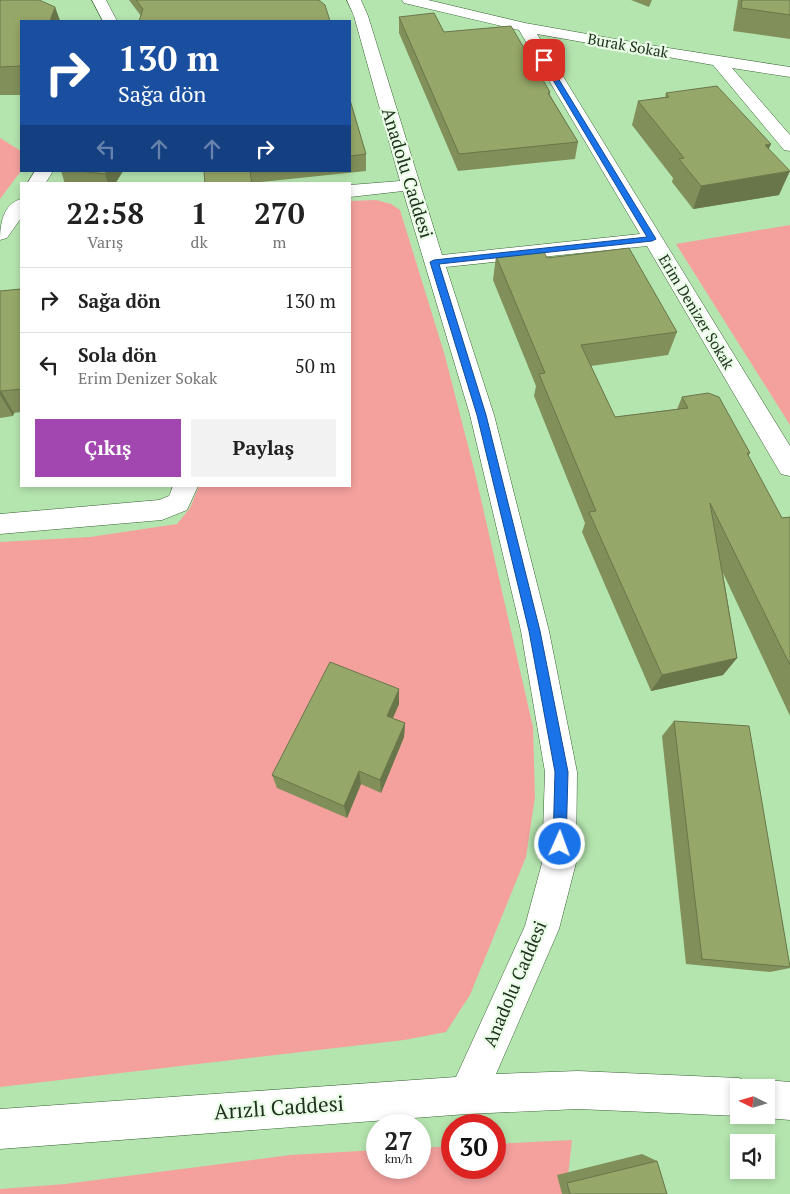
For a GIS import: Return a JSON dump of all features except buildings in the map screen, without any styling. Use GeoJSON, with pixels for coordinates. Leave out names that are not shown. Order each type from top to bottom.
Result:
{"type":"FeatureCollection","features":[{"type":"Feature","properties":{"kind":"street"},"geometry":{"type":"LineString","coordinates":[[99,0],[109,20]]}},
{"type":"Feature","properties":{"kind":"street","name":"Anadolu Caddesi"},"geometry":{"type":"LineString","coordinates":[[354,0],[361,16],[410,185],[482,415],[535,631],[561,772],[559,863],[542,929],[466,1095]]}},
{"type":"Feature","properties":{"kind":"street","name":"Burak Sokak"},"geometry":{"type":"LineString","coordinates":[[409,0],[525,27],[790,72]]}},
{"type":"Feature","properties":{"kind":"street","name":"Erim Denizer Sokak"},"geometry":{"type":"LineString","coordinates":[[525,27],[790,468]]}},
{"type":"Feature","properties":{"kind":"street"},"geometry":{"type":"LineString","coordinates":[[718,61],[790,146]]}},
{"type":"Feature","properties":{"kind":"street"},"geometry":{"type":"LineString","coordinates":[[351,191],[410,185]]}},
{"type":"Feature","properties":{"kind":"street"},"geometry":{"type":"LineString","coordinates":[[0,234],[19,212]]}},
{"type":"Feature","properties":{"kind":"street"},"geometry":{"type":"LineString","coordinates":[[434,262],[652,239]]}},
{"type":"Feature","properties":{"kind":"street"},"geometry":{"type":"LineString","coordinates":[[0,524],[162,510],[178,504],[186,487]]}},
{"type":"Feature","properties":{"kind":"street","name":"Arızlı Caddesi"},"geometry":{"type":"LineString","coordinates":[[0,1129],[466,1095],[578,1090],[730,1097]]}},
{"type":"Feature","properties":{"kind":"street"},"geometry":{"type":"LineString","coordinates":[[775,1100],[790,1102]]}},
{"type":"Feature","properties":{"kind":"shaded area"},"geometry":{"type":"Polygon","coordinates":[[[0,138],[20,150],[20,172],[0,199],[0,138]]]}},
{"type":"Feature","properties":{"kind":"shaded area"},"geometry":{"type":"Polygon","coordinates":[[[376,200],[391,204],[400,210],[445,356],[475,473],[533,727],[535,797],[526,857],[470,995],[446,1032],[404,1040],[0,1087],[0,542],[90,537],[177,524],[190,508],[199,487],[351,487],[351,201],[376,200]]]}},
{"type":"Feature","properties":{"kind":"shaded area"},"geometry":{"type":"Polygon","coordinates":[[[790,225],[790,425],[676,244],[790,225]]]}},
{"type":"Feature","properties":{"kind":"shaded area"},"geometry":{"type":"Polygon","coordinates":[[[572,1140],[566,1194],[0,1194],[0,1189],[65,1184],[290,1155],[366,1151],[366,1179],[431,1179],[431,1147],[441,1147],[441,1179],[506,1179],[506,1143],[572,1140]]]}},
{"type":"Feature","properties":{"kind":"route"},"geometry":{"type":"LineString","coordinates":[[544,60],[652,239],[434,262],[482,415],[535,631],[561,772],[560,844]]}}]}
